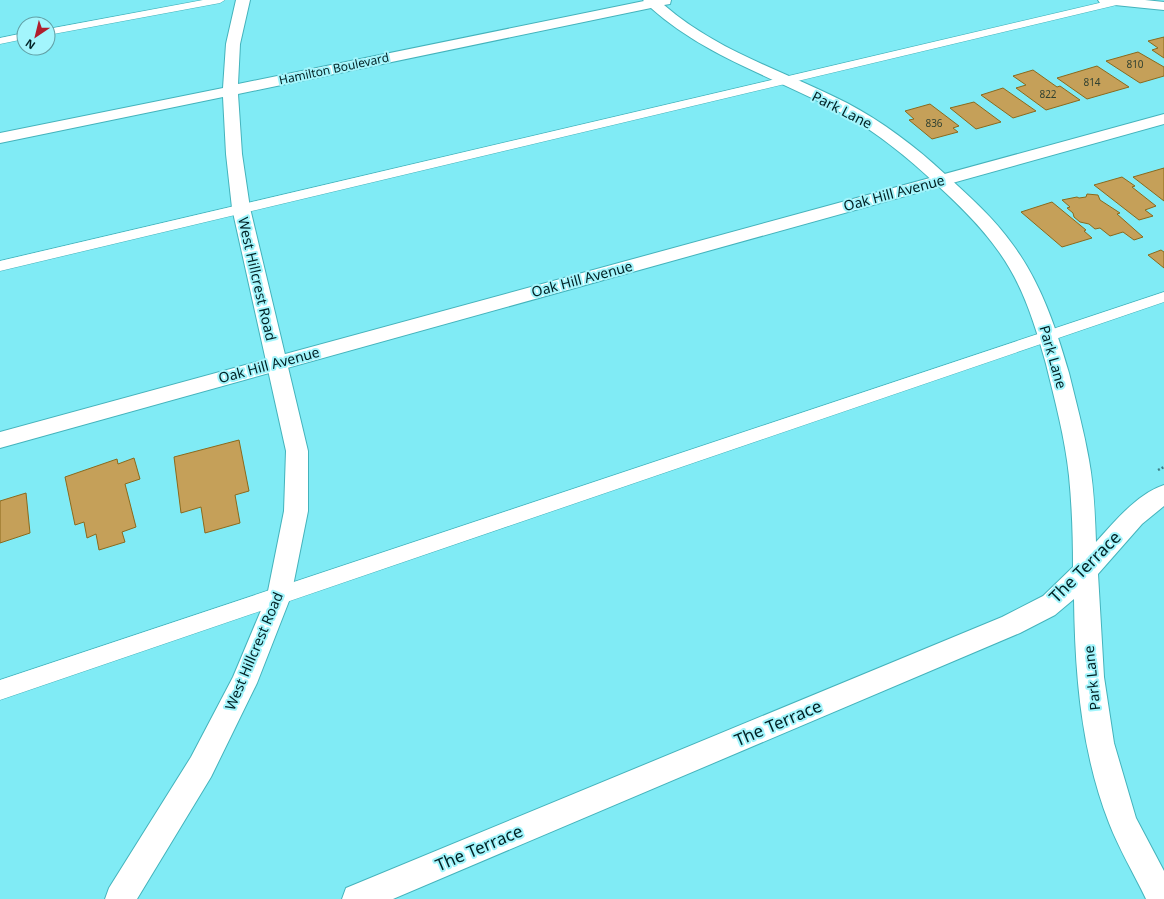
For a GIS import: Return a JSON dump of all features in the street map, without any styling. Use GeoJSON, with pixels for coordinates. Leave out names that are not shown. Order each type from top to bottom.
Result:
{"type":"FeatureCollection","features":[{"type":"Feature","properties":{"kind":"street","name":"West Hillcrest Road"},"geometry":{"type":"LineString","coordinates":[[120,899],[201,767],[244,683],[280,596],[296,511],[297,450],[241,208],[234,154],[230,91],[233,44],[243,0]]}},
{"type":"Feature","properties":{"kind":"street"},"geometry":{"type":"LineString","coordinates":[[1105,0],[1164,6]]}},
{"type":"Feature","properties":{"kind":"street","name":"Hamilton Boulevard"},"geometry":{"type":"LineString","coordinates":[[0,138],[657,1]]}},
{"type":"Feature","properties":{"kind":"street","name":"Park Lane"},"geometry":{"type":"LineString","coordinates":[[657,1],[702,40],[750,66],[839,106],[874,126],[905,148],[942,180],[994,232],[1008,250],[1029,286],[1049,336],[1071,420],[1082,488],[1090,680],[1099,740],[1122,821],[1162,899]]}},
{"type":"Feature","properties":{"kind":"street","name":"Oak Hill Avenue"},"geometry":{"type":"LineString","coordinates":[[0,440],[1164,119]]}},
{"type":"Feature","properties":{"kind":"street","name":"The Terrace"},"geometry":{"type":"LineString","coordinates":[[357,899],[1011,625],[1055,601],[1086,570],[1135,515],[1164,494]]}},
{"type":"Feature","properties":{"kind":"lane"},"geometry":{"type":"LineString","coordinates":[[56,31],[220,0]]}},
{"type":"Feature","properties":{"kind":"lane"},"geometry":{"type":"LineString","coordinates":[[0,266],[1122,1]]}},
{"type":"Feature","properties":{"kind":"lane"},"geometry":{"type":"LineString","coordinates":[[0,41],[16,38]]}},
{"type":"Feature","properties":{"kind":"lane"},"geometry":{"type":"LineString","coordinates":[[0,690],[1164,297]]}},
{"type":"Feature","properties":{"kind":"building"},"geometry":{"type":"Polygon","coordinates":[[[1164,37],[1164,58],[1152,50],[1158,48],[1148,41],[1164,37]]]}},
{"type":"Feature","properties":{"kind":"building"},"geometry":{"type":"Polygon","coordinates":[[[1138,52],[1164,67],[1164,76],[1140,83],[1106,61],[1138,52]]]}},
{"type":"Feature","properties":{"kind":"building"},"geometry":{"type":"Polygon","coordinates":[[[1097,66],[1129,87],[1087,99],[1057,78],[1097,66]]]}},
{"type":"Feature","properties":{"kind":"building"},"geometry":{"type":"Polygon","coordinates":[[[1033,70],[1057,87],[1060,86],[1080,100],[1046,110],[1016,88],[1026,85],[1013,76],[1033,70]]]}},
{"type":"Feature","properties":{"kind":"building"},"geometry":{"type":"Polygon","coordinates":[[[1003,88],[1036,111],[1013,118],[981,95],[1003,88]]]}},
{"type":"Feature","properties":{"kind":"building"},"geometry":{"type":"Polygon","coordinates":[[[974,102],[1001,122],[976,129],[950,108],[974,102]]]}},
{"type":"Feature","properties":{"kind":"building"},"geometry":{"type":"Polygon","coordinates":[[[930,104],[959,126],[953,128],[958,132],[932,139],[909,120],[914,119],[905,111],[930,104]]]}},
{"type":"Feature","properties":{"kind":"building"},"geometry":{"type":"Polygon","coordinates":[[[1164,168],[1164,201],[1133,177],[1164,168]]]}},
{"type":"Feature","properties":{"kind":"building"},"geometry":{"type":"Polygon","coordinates":[[[1122,177],[1135,186],[1132,187],[1156,206],[1145,210],[1153,216],[1139,220],[1094,185],[1122,177]]]}},
{"type":"Feature","properties":{"kind":"building"},"geometry":{"type":"Polygon","coordinates":[[[1087,194],[1098,195],[1100,200],[1120,213],[1117,214],[1143,237],[1134,240],[1123,232],[1110,236],[1100,228],[1095,229],[1089,224],[1080,222],[1067,208],[1070,207],[1062,200],[1086,197],[1087,194]]]}},
{"type":"Feature","properties":{"kind":"building"},"geometry":{"type":"Polygon","coordinates":[[[1052,202],[1086,230],[1084,231],[1092,238],[1062,247],[1021,212],[1052,202]]]}},
{"type":"Feature","properties":{"kind":"building"},"geometry":{"type":"Polygon","coordinates":[[[1161,250],[1164,252],[1164,268],[1148,255],[1161,250]]]}},
{"type":"Feature","properties":{"kind":"building"},"geometry":{"type":"Polygon","coordinates":[[[239,440],[249,491],[235,495],[240,523],[205,533],[201,507],[181,513],[174,457],[239,440]]]}},
{"type":"Feature","properties":{"kind":"building"},"geometry":{"type":"Polygon","coordinates":[[[134,458],[140,479],[125,484],[136,527],[122,532],[125,542],[99,550],[96,534],[87,538],[84,522],[75,525],[65,477],[117,459],[118,464],[134,458]]]}},
{"type":"Feature","properties":{"kind":"building"},"geometry":{"type":"Polygon","coordinates":[[[26,493],[30,533],[0,543],[0,501],[26,493]]]}}]}
